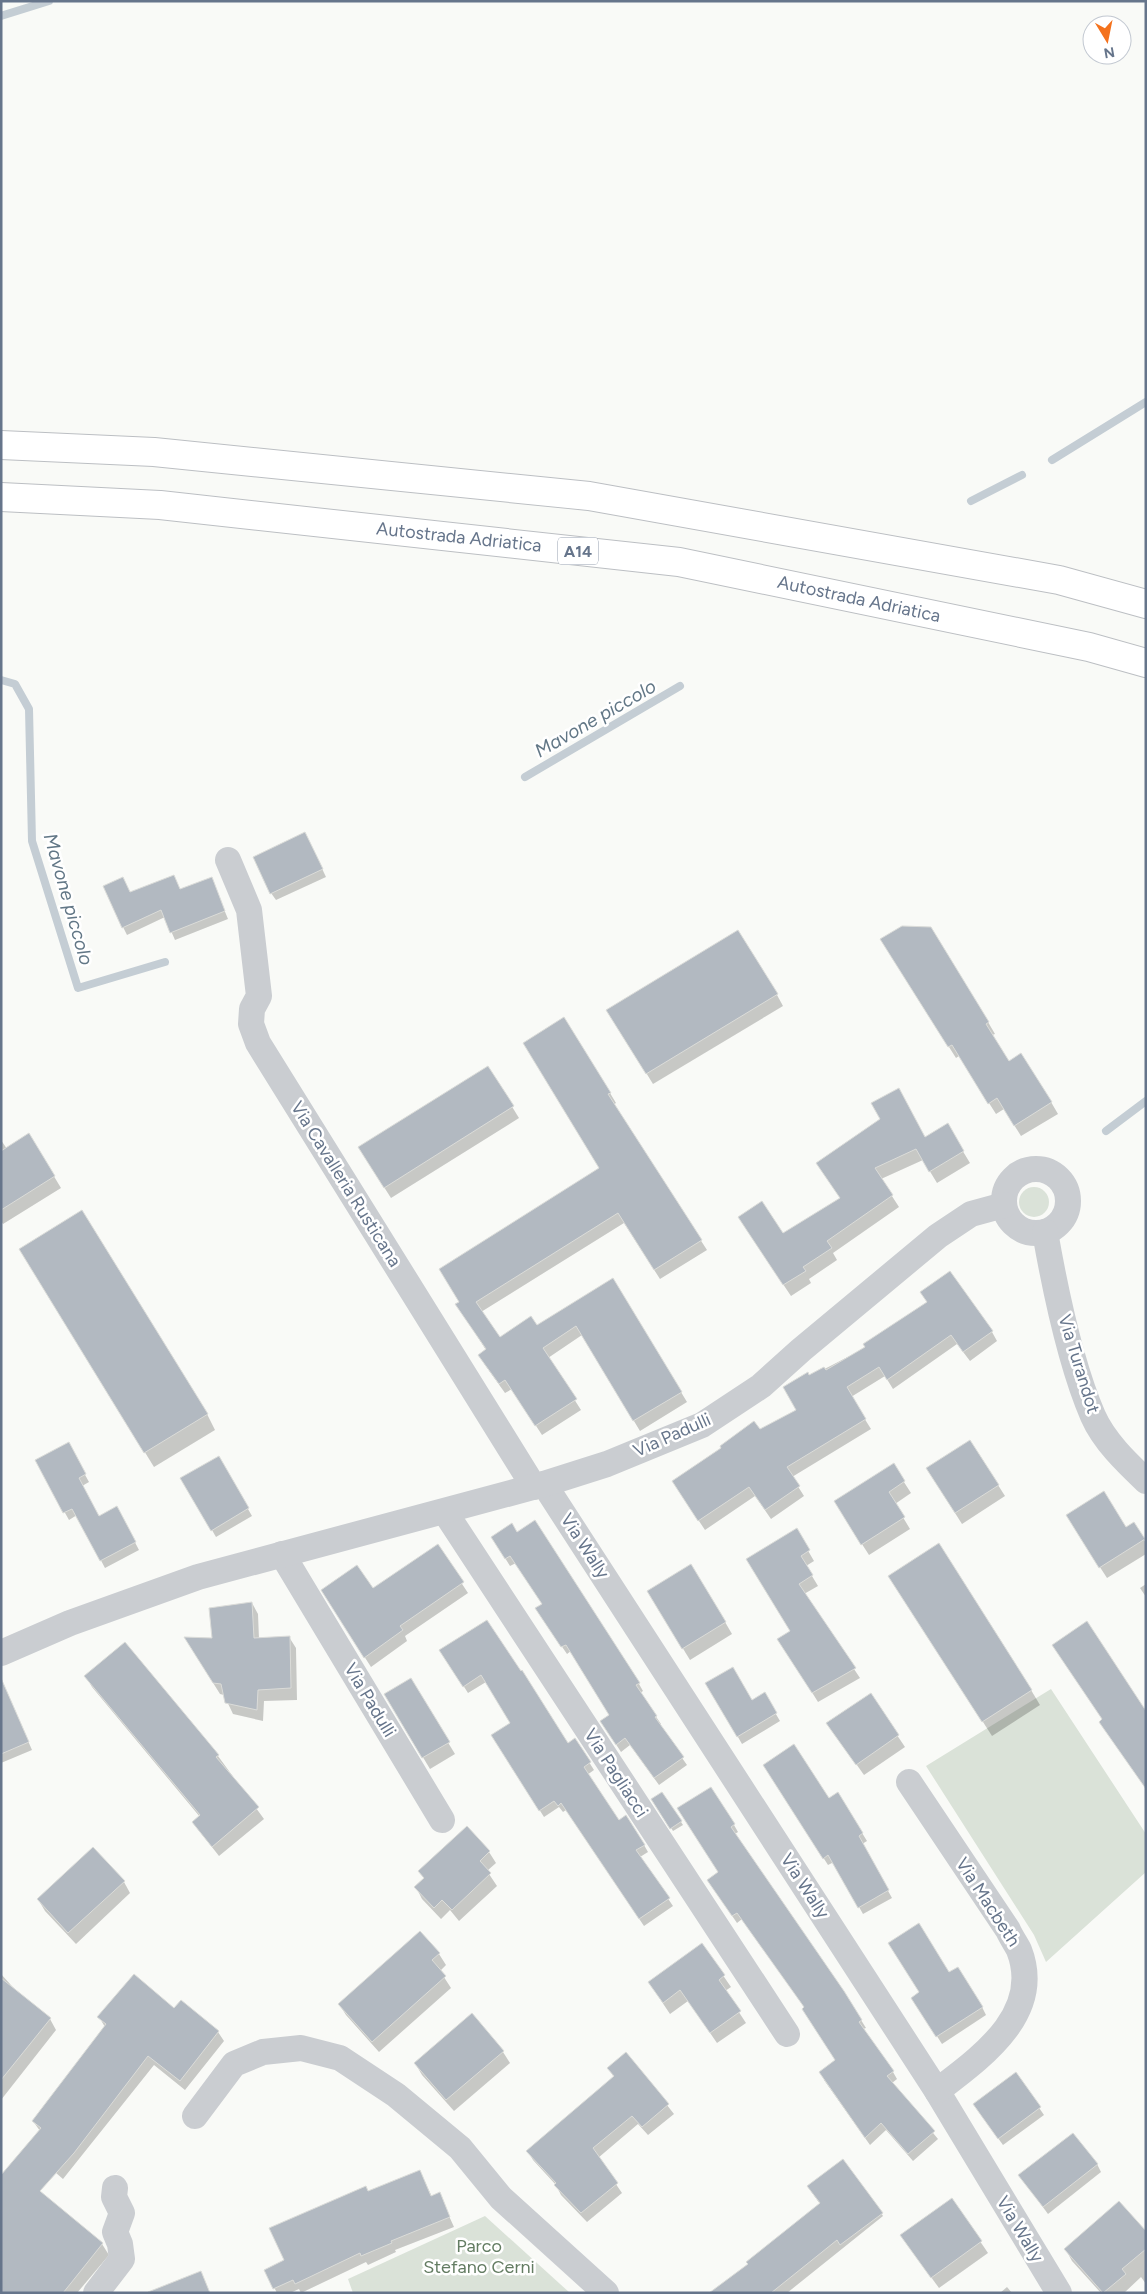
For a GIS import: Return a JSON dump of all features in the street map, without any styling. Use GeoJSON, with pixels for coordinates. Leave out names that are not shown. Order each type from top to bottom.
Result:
{"type":"FeatureCollection","features":[{"type":"Feature","properties":{"kind":"highway"},"geometry":{"type":"LineString","coordinates":[[1,445],[154,452],[589,496],[1059,580],[1146,604]]}},
{"type":"Feature","properties":{"kind":"highway","name":"Autostrada Adriatica"},"geometry":{"type":"LineString","coordinates":[[1,497],[160,505],[679,562],[1079,645],[1146,663]]}},
{"type":"Feature","properties":{"kind":"street","name":"Via Cavalleria Rusticana"},"geometry":{"type":"LineString","coordinates":[[228,860],[249,910],[259,996],[252,1009],[251,1024],[258,1043],[539,1486]]}},
{"type":"Feature","properties":{"kind":"street"},"geometry":{"type":"LineString","coordinates":[[1034,1169],[1051,1173],[1063,1184],[1068,1203],[1061,1221],[1045,1232],[1034,1233],[1018,1228],[1007,1216],[1004,1205],[1007,1187],[1020,1173],[1034,1169]]}},
{"type":"Feature","properties":{"kind":"street","name":"Via Padulli"},"geometry":{"type":"LineString","coordinates":[[1,1653],[70,1623],[198,1577],[539,1486],[607,1464],[702,1425],[761,1386],[801,1350],[938,1236],[972,1214],[1004,1205]]}},
{"type":"Feature","properties":{"kind":"street","name":"Via Turandot"},"geometry":{"type":"LineString","coordinates":[[1045,1232],[1053,1277],[1078,1370],[1094,1417],[1121,1458],[1146,1481]]}},
{"type":"Feature","properties":{"kind":"street","name":"Via Wally"},"geometry":{"type":"LineString","coordinates":[[539,1486],[937,2091],[1058,2293]]}},
{"type":"Feature","properties":{"kind":"street","name":"Via Pagliacci"},"geometry":{"type":"LineString","coordinates":[[445,1512],[787,2034]]}},
{"type":"Feature","properties":{"kind":"street","name":"Via Padulli"},"geometry":{"type":"LineString","coordinates":[[282,1554],[442,1820]]}},
{"type":"Feature","properties":{"kind":"street","name":"Via Macbeth"},"geometry":{"type":"LineString","coordinates":[[909,1782],[1008,1930],[1020,1951],[1023,1974],[1020,2007],[1002,2035],[937,2091]]}},
{"type":"Feature","properties":{"kind":"street"},"geometry":{"type":"LineString","coordinates":[[194,2116],[234,2064],[263,2052],[301,2048],[340,2058],[396,2095],[460,2148],[502,2198],[606,2293]]}},
{"type":"Feature","properties":{"kind":"street"},"geometry":{"type":"LineString","coordinates":[[96,2293],[122,2259],[120,2244],[115,2232],[122,2213],[114,2197],[115,2188]]}},
{"type":"Feature","properties":{"kind":"green space"},"geometry":{"type":"Polygon","coordinates":[[[1034,1187],[1040,1188],[1048,1196],[1048,1208],[1040,1216],[1034,1217],[1028,1216],[1020,1208],[1019,1202],[1020,1196],[1028,1188],[1034,1187]]]}},
{"type":"Feature","properties":{"kind":"green space"},"geometry":{"type":"Polygon","coordinates":[[[1051,1689],[1146,1834],[1146,1872],[1046,1962],[1034,1935],[926,1766],[1051,1689]]]}},
{"type":"Feature","properties":{"kind":"green space","name":"Parco Stefano Cerni"},"geometry":{"type":"Polygon","coordinates":[[[485,2216],[570,2293],[353,2293],[348,2279],[485,2216]]]}},
{"type":"Feature","properties":{"kind":"building"},"geometry":{"type":"Polygon","coordinates":[[[305,832],[323,869],[270,894],[253,857],[305,832]]]}},
{"type":"Feature","properties":{"kind":"building"},"geometry":{"type":"Polygon","coordinates":[[[174,875],[180,889],[212,877],[225,911],[170,933],[161,910],[122,928],[103,886],[123,877],[130,892],[174,875]]]}},
{"type":"Feature","properties":{"kind":"building"},"geometry":{"type":"Polygon","coordinates":[[[902,926],[931,927],[989,1022],[986,1024],[1009,1061],[1021,1053],[1052,1102],[1014,1126],[997,1098],[988,1104],[952,1045],[948,1047],[880,939],[902,926]]]}},
{"type":"Feature","properties":{"kind":"building"},"geometry":{"type":"Polygon","coordinates":[[[738,930],[778,994],[646,1074],[606,1010],[738,930]]]}},
{"type":"Feature","properties":{"kind":"building"},"geometry":{"type":"Polygon","coordinates":[[[564,1017],[611,1093],[608,1094],[702,1240],[654,1270],[618,1213],[476,1302],[500,1337],[531,1316],[537,1325],[613,1278],[682,1392],[633,1421],[576,1326],[543,1348],[577,1399],[535,1426],[505,1380],[499,1384],[478,1355],[486,1349],[455,1304],[459,1302],[439,1269],[599,1168],[523,1043],[564,1017]]]}},
{"type":"Feature","properties":{"kind":"building"},"geometry":{"type":"Polygon","coordinates":[[[488,1066],[514,1106],[384,1188],[358,1147],[488,1066]]]}},
{"type":"Feature","properties":{"kind":"building"},"geometry":{"type":"Polygon","coordinates":[[[899,1088],[925,1137],[948,1123],[964,1151],[929,1172],[916,1149],[875,1168],[893,1195],[827,1241],[832,1248],[803,1267],[806,1271],[783,1285],[738,1217],[762,1201],[783,1233],[840,1198],[816,1163],[880,1119],[871,1103],[899,1088]]]}},
{"type":"Feature","properties":{"kind":"building"},"geometry":{"type":"Polygon","coordinates":[[[29,1133],[55,1176],[1,1210],[1,1151],[29,1133]]]}},
{"type":"Feature","properties":{"kind":"building"},"geometry":{"type":"Polygon","coordinates":[[[82,1210],[208,1414],[144,1453],[19,1249],[82,1210]]]}},
{"type":"Feature","properties":{"kind":"building"},"geometry":{"type":"Polygon","coordinates":[[[950,1271],[993,1331],[963,1352],[951,1335],[887,1380],[879,1367],[847,1387],[866,1419],[787,1467],[800,1486],[765,1510],[749,1487],[698,1521],[672,1481],[721,1448],[720,1446],[754,1421],[760,1429],[796,1410],[783,1387],[808,1372],[809,1375],[824,1367],[826,1370],[865,1347],[863,1344],[927,1302],[920,1292],[950,1271]]]}},
{"type":"Feature","properties":{"kind":"building"},"geometry":{"type":"Polygon","coordinates":[[[970,1440],[999,1485],[955,1513],[926,1468],[970,1440]]]}},
{"type":"Feature","properties":{"kind":"building"},"geometry":{"type":"Polygon","coordinates":[[[69,1442],[86,1474],[79,1478],[99,1516],[117,1506],[136,1542],[100,1561],[72,1509],[63,1513],[35,1460],[69,1442]]]}},
{"type":"Feature","properties":{"kind":"building"},"geometry":{"type":"Polygon","coordinates":[[[219,1456],[249,1508],[211,1531],[180,1478],[219,1456]]]}},
{"type":"Feature","properties":{"kind":"building"},"geometry":{"type":"Polygon","coordinates":[[[894,1463],[905,1481],[889,1492],[905,1517],[861,1545],[834,1501],[894,1463]]]}},
{"type":"Feature","properties":{"kind":"building"},"geometry":{"type":"Polygon","coordinates":[[[1104,1491],[1126,1527],[1134,1522],[1145,1539],[1099,1568],[1066,1515],[1104,1491]]]}},
{"type":"Feature","properties":{"kind":"building"},"geometry":{"type":"Polygon","coordinates":[[[535,1520],[640,1683],[636,1685],[657,1716],[655,1717],[684,1757],[654,1778],[625,1738],[616,1745],[600,1721],[609,1715],[566,1645],[561,1647],[535,1608],[542,1604],[510,1556],[505,1559],[491,1537],[512,1523],[517,1532],[535,1520]]]}},
{"type":"Feature","properties":{"kind":"building"},"geometry":{"type":"Polygon","coordinates":[[[797,1528],[810,1550],[801,1556],[813,1575],[799,1584],[856,1668],[812,1693],[777,1639],[790,1631],[746,1559],[797,1528]]]}},
{"type":"Feature","properties":{"kind":"building"},"geometry":{"type":"Polygon","coordinates":[[[939,1543],[1032,1690],[982,1722],[888,1576],[939,1543]]]}},
{"type":"Feature","properties":{"kind":"building"},"geometry":{"type":"Polygon","coordinates":[[[438,1544],[464,1582],[400,1626],[403,1630],[364,1658],[321,1590],[357,1565],[373,1588],[438,1544]]]}},
{"type":"Feature","properties":{"kind":"building"},"geometry":{"type":"Polygon","coordinates":[[[691,1564],[726,1622],[682,1649],[647,1591],[691,1564]]]}},
{"type":"Feature","properties":{"kind":"building"},"geometry":{"type":"Polygon","coordinates":[[[252,1602],[254,1638],[290,1636],[291,1688],[258,1690],[257,1710],[225,1703],[221,1684],[213,1683],[184,1637],[212,1638],[209,1608],[252,1602]]]}},
{"type":"Feature","properties":{"kind":"building"},"geometry":{"type":"Polygon","coordinates":[[[487,1620],[522,1670],[568,1743],[575,1738],[591,1762],[584,1767],[619,1820],[626,1815],[645,1845],[636,1850],[670,1898],[639,1919],[561,1803],[558,1806],[554,1801],[539,1811],[491,1735],[510,1723],[481,1675],[463,1687],[439,1650],[487,1620]]]}},
{"type":"Feature","properties":{"kind":"building"},"geometry":{"type":"Polygon","coordinates":[[[1087,1621],[1146,1711],[1146,1789],[1099,1722],[1102,1719],[1052,1645],[1087,1621]]]}},
{"type":"Feature","properties":{"kind":"building"},"geometry":{"type":"Polygon","coordinates":[[[125,1642],[219,1755],[216,1757],[259,1807],[212,1847],[192,1822],[200,1815],[84,1676],[125,1642]]]}},
{"type":"Feature","properties":{"kind":"building"},"geometry":{"type":"Polygon","coordinates":[[[733,1667],[752,1700],[765,1692],[777,1713],[737,1737],[705,1683],[733,1667]]]}},
{"type":"Feature","properties":{"kind":"building"},"geometry":{"type":"Polygon","coordinates":[[[1,1678],[29,1742],[1,1754],[1,1678]]]}},
{"type":"Feature","properties":{"kind":"building"},"geometry":{"type":"Polygon","coordinates":[[[411,1678],[450,1742],[422,1758],[384,1694],[411,1678]]]}},
{"type":"Feature","properties":{"kind":"building"},"geometry":{"type":"Polygon","coordinates":[[[871,1693],[899,1735],[856,1765],[826,1723],[871,1693]]]}},
{"type":"Feature","properties":{"kind":"building"},"geometry":{"type":"Polygon","coordinates":[[[794,1744],[829,1798],[838,1792],[863,1833],[859,1836],[889,1890],[858,1908],[828,1855],[823,1859],[763,1765],[794,1744]]]}},
{"type":"Feature","properties":{"kind":"building"},"geometry":{"type":"Polygon","coordinates":[[[711,1787],[735,1824],[731,1827],[844,1991],[862,2020],[859,2022],[894,2071],[887,2076],[935,2131],[908,2154],[881,2123],[865,2138],[819,2072],[835,2060],[802,2009],[804,2007],[737,1913],[732,1916],[707,1880],[718,1872],[677,1808],[711,1787]]]}},
{"type":"Feature","properties":{"kind":"building"},"geometry":{"type":"Polygon","coordinates":[[[662,1792],[682,1821],[670,1829],[651,1799],[662,1792]]]}},
{"type":"Feature","properties":{"kind":"building"},"geometry":{"type":"Polygon","coordinates":[[[467,1826],[490,1851],[480,1861],[491,1873],[452,1910],[442,1900],[434,1908],[414,1887],[424,1878],[418,1871],[467,1826]]]}},
{"type":"Feature","properties":{"kind":"building"},"geometry":{"type":"Polygon","coordinates":[[[93,1847],[125,1881],[68,1933],[37,1899],[93,1847]]]}},
{"type":"Feature","properties":{"kind":"building"},"geometry":{"type":"Polygon","coordinates":[[[919,1923],[949,1972],[958,1967],[983,2007],[936,2037],[911,1998],[919,1992],[888,1943],[919,1923]]]}},
{"type":"Feature","properties":{"kind":"building"},"geometry":{"type":"Polygon","coordinates":[[[420,1931],[440,1953],[432,1960],[446,1976],[372,2042],[338,2004],[420,1931]]]}},
{"type":"Feature","properties":{"kind":"building"},"geometry":{"type":"Polygon","coordinates":[[[702,1943],[725,1975],[719,1980],[741,2011],[710,2033],[680,1990],[663,2003],[648,1982],[702,1943]]]}},
{"type":"Feature","properties":{"kind":"building"},"geometry":{"type":"Polygon","coordinates":[[[134,1974],[174,2008],[181,2000],[219,2031],[180,2081],[148,2056],[74,2153],[40,2191],[103,2243],[63,2293],[1,2293],[1,2175],[41,2128],[32,2121],[106,2024],[97,2017],[134,1974]]]}},
{"type":"Feature","properties":{"kind":"building"},"geometry":{"type":"Polygon","coordinates":[[[1,1978],[51,2018],[1,2080],[1,1978]]]}},
{"type":"Feature","properties":{"kind":"building"},"geometry":{"type":"Polygon","coordinates":[[[472,2013],[504,2051],[446,2100],[414,2063],[472,2013]]]}},
{"type":"Feature","properties":{"kind":"building"},"geometry":{"type":"Polygon","coordinates":[[[626,2052],[669,2104],[642,2127],[632,2116],[593,2148],[618,2183],[581,2213],[554,2185],[556,2183],[526,2151],[614,2076],[607,2068],[626,2052]]]}},
{"type":"Feature","properties":{"kind":"building"},"geometry":{"type":"Polygon","coordinates":[[[1016,2072],[1041,2107],[998,2139],[973,2104],[1016,2072]]]}},
{"type":"Feature","properties":{"kind":"building"},"geometry":{"type":"Polygon","coordinates":[[[1073,2133],[1098,2164],[1043,2207],[1018,2175],[1073,2133]]]}},
{"type":"Feature","properties":{"kind":"building"},"geometry":{"type":"Polygon","coordinates":[[[843,2159],[883,2213],[840,2245],[837,2240],[771,2293],[709,2293],[748,2264],[746,2262],[820,2203],[807,2186],[843,2159]]]}},
{"type":"Feature","properties":{"kind":"building"},"geometry":{"type":"Polygon","coordinates":[[[420,2170],[431,2196],[440,2192],[450,2217],[391,2241],[392,2243],[361,2256],[360,2253],[295,2284],[293,2280],[273,2289],[264,2270],[284,2260],[269,2228],[366,2186],[368,2191],[420,2170]]]}},
{"type":"Feature","properties":{"kind":"building"},"geometry":{"type":"Polygon","coordinates":[[[952,2198],[982,2241],[931,2278],[900,2235],[952,2198]]]}},
{"type":"Feature","properties":{"kind":"building"},"geometry":{"type":"Polygon","coordinates":[[[1119,2201],[1146,2231],[1146,2249],[1122,2269],[1126,2274],[1103,2293],[1064,2249],[1119,2201]]]}},
{"type":"Feature","properties":{"kind":"building"},"geometry":{"type":"Polygon","coordinates":[[[201,2271],[210,2293],[148,2293],[148,2292],[201,2271]]]}},
{"type":"Feature","properties":{"kind":"waterway","name":"Mavone piccolo"},"geometry":{"type":"LineString","coordinates":[[1,16],[49,1]]}},
{"type":"Feature","properties":{"kind":"waterway","name":"Mavone piccolo"},"geometry":{"type":"LineString","coordinates":[[1052,460],[1146,402]]}},
{"type":"Feature","properties":{"kind":"waterway","name":"Mavone piccolo"},"geometry":{"type":"LineString","coordinates":[[971,501],[1022,475]]}},
{"type":"Feature","properties":{"kind":"waterway","name":"Mavone piccolo"},"geometry":{"type":"LineString","coordinates":[[1,680],[15,684],[29,709],[32,841],[78,988],[165,962]]}},
{"type":"Feature","properties":{"kind":"waterway","name":"Mavone piccolo"},"geometry":{"type":"LineString","coordinates":[[525,777],[680,686]]}},
{"type":"Feature","properties":{"kind":"waterway","name":"Mavone piccolo"},"geometry":{"type":"LineString","coordinates":[[1106,1131],[1146,1101]]}}]}
